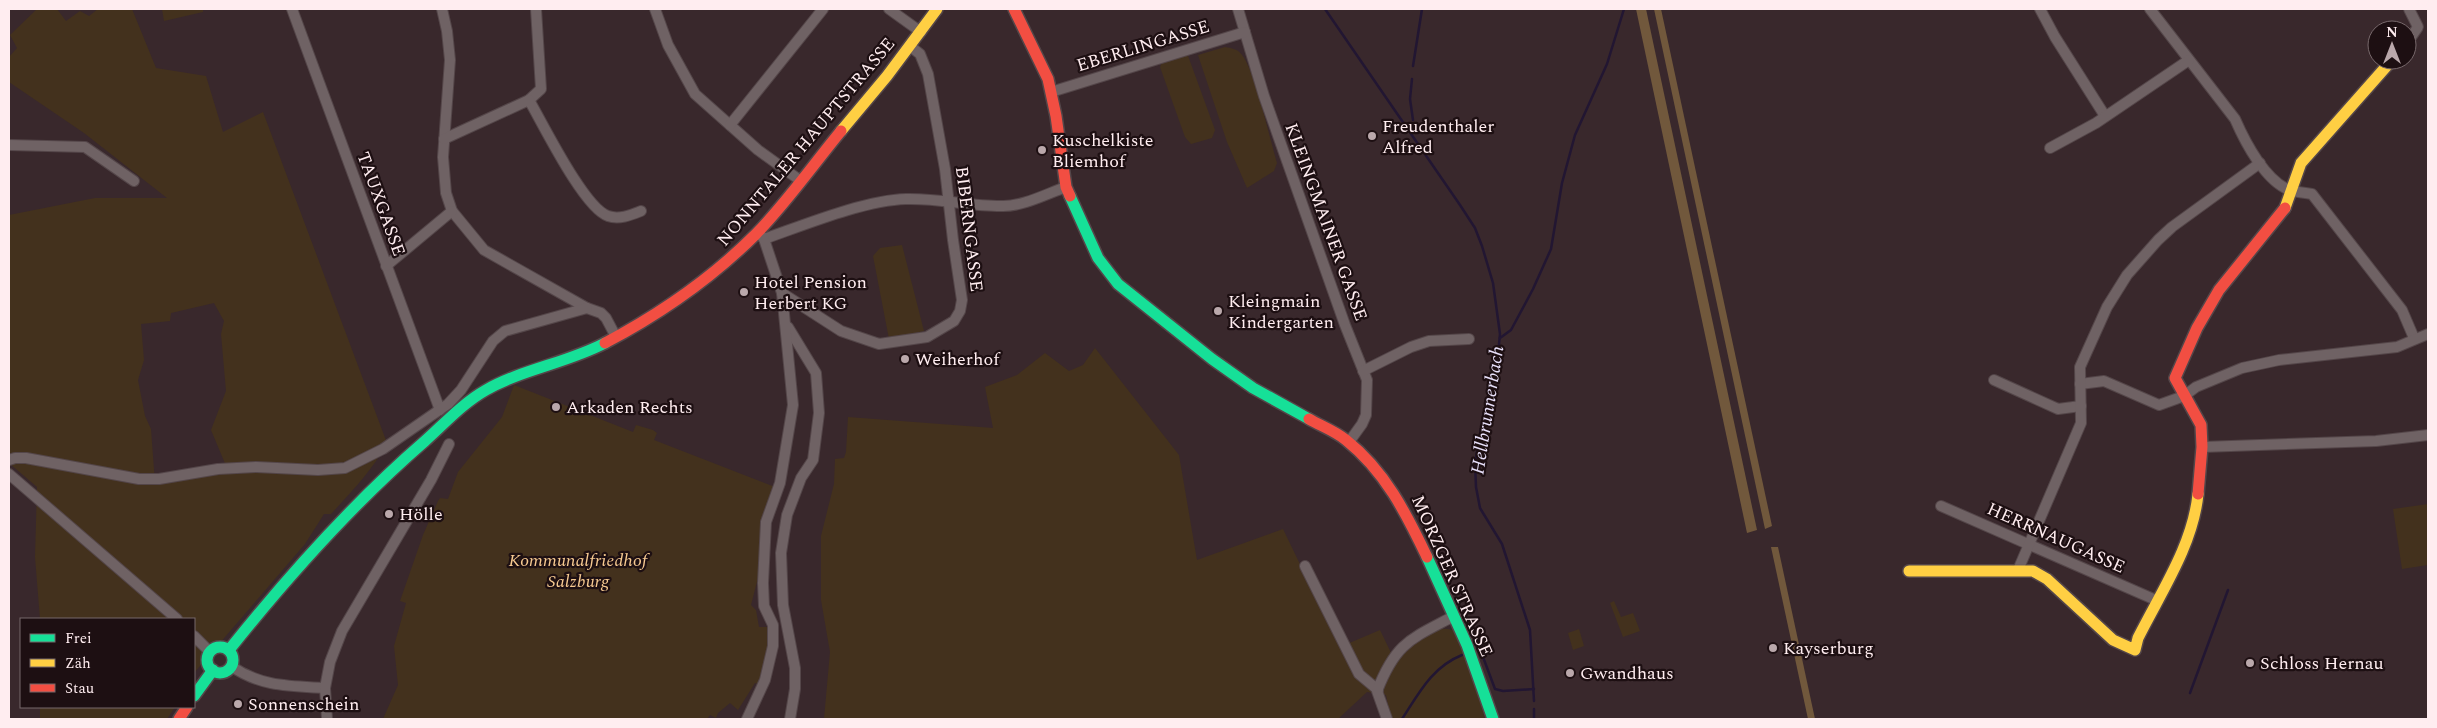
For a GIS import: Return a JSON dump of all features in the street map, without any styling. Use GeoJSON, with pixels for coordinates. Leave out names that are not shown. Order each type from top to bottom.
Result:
{"type":"FeatureCollection","features":[{"type":"Feature","properties":{"kind":"street","name":"TAUXGASSE"},"geometry":{"type":"LineString","coordinates":[[292,9],[440,410]]}},
{"type":"Feature","properties":{"kind":"street"},"geometry":{"type":"LineString","coordinates":[[442,9],[447,31],[450,60],[444,139],[444,175],[452,211],[484,250],[587,308],[601,313],[606,318],[615,336]]}},
{"type":"Feature","properties":{"kind":"street"},"geometry":{"type":"LineString","coordinates":[[444,139],[529,100],[541,89],[536,9]]}},
{"type":"Feature","properties":{"kind":"street"},"geometry":{"type":"LineString","coordinates":[[655,9],[668,45],[695,94],[758,150],[801,181]]}},
{"type":"Feature","properties":{"kind":"street"},"geometry":{"type":"LineString","coordinates":[[730,125],[823,9]]}},
{"type":"Feature","properties":{"kind":"street"},"geometry":{"type":"LineString","coordinates":[[889,9],[921,32]]}},
{"type":"Feature","properties":{"kind":"street","name":"NONNTALER HAUPTSTRASSE"},"geometry":{"type":"LineString","coordinates":[[229,650],[331,529],[399,462],[484,391],[512,376],[566,360],[595,348],[691,290],[761,236],[801,181],[910,46],[937,9]]}},
{"type":"Feature","properties":{"kind":"street","name":"MORZGER STRASSE"},"geometry":{"type":"LineString","coordinates":[[1014,9],[1040,60],[1051,92],[1066,187],[1098,258],[1118,284],[1131,296],[1239,379],[1349,442],[1378,470],[1398,498],[1454,616],[1492,719]]}},
{"type":"Feature","properties":{"kind":"street","name":"KLEINGMAINER GASSE"},"geometry":{"type":"LineString","coordinates":[[1238,9],[1264,96],[1344,325],[1364,371],[1367,386],[1366,415],[1349,442]]}},
{"type":"Feature","properties":{"kind":"street"},"geometry":{"type":"LineString","coordinates":[[2040,9],[2054,36],[2105,116]]}},
{"type":"Feature","properties":{"kind":"street"},"geometry":{"type":"LineString","coordinates":[[2150,9],[2234,119],[2244,139],[2260,163],[2274,180],[2291,190],[2312,194],[2402,310],[2414,338]]}},
{"type":"Feature","properties":{"kind":"street","name":"EBERLINGASSE"},"geometry":{"type":"LineString","coordinates":[[1051,92],[1245,32]]}},
{"type":"Feature","properties":{"kind":"street","name":"BIBERNGASSE"},"geometry":{"type":"LineString","coordinates":[[782,293],[841,331],[868,342],[879,344],[916,340],[945,329],[954,322],[960,311],[962,300],[945,170],[928,74],[920,54],[910,46]]}},
{"type":"Feature","properties":{"kind":"street"},"geometry":{"type":"LineString","coordinates":[[2050,148],[2096,123],[2189,60]]}},
{"type":"Feature","properties":{"kind":"street"},"geometry":{"type":"LineString","coordinates":[[1909,571],[2034,571],[2047,579],[2100,630],[2113,640],[2135,650],[2138,638],[2158,601],[2195,520],[2202,447],[2200,425],[2175,378],[2197,328],[2219,290],[2287,206],[2301,163],[2383,70]]}},
{"type":"Feature","properties":{"kind":"street"},"geometry":{"type":"LineString","coordinates":[[529,100],[588,201],[609,216],[629,216],[641,211]]}},
{"type":"Feature","properties":{"kind":"street"},"geometry":{"type":"LineString","coordinates":[[9,145],[84,147],[134,181]]}},
{"type":"Feature","properties":{"kind":"street"},"geometry":{"type":"LineString","coordinates":[[2018,570],[2081,424],[2081,365],[2107,307],[2127,275],[2172,227],[2260,163]]}},
{"type":"Feature","properties":{"kind":"street"},"geometry":{"type":"LineString","coordinates":[[747,719],[765,680],[773,640],[772,624],[764,606],[763,583],[766,522],[780,483],[792,417],[782,293],[761,236],[892,200],[948,200],[1002,206],[1026,201],[1066,187]]}},
{"type":"Feature","properties":{"kind":"street"},"geometry":{"type":"LineString","coordinates":[[386,266],[452,211]]}},
{"type":"Feature","properties":{"kind":"street"},"geometry":{"type":"LineString","coordinates":[[9,460],[26,458],[139,479],[159,479],[218,469],[256,467],[332,470],[358,463],[383,449],[440,410],[461,390],[490,345],[500,334],[520,325],[587,308]]}},
{"type":"Feature","properties":{"kind":"street"},"geometry":{"type":"LineString","coordinates":[[786,324],[816,373],[819,413],[813,460],[801,478],[787,515],[781,553],[783,605],[795,668],[795,688],[790,719]]}},
{"type":"Feature","properties":{"kind":"street"},"geometry":{"type":"LineString","coordinates":[[2080,384],[2104,381],[2159,405],[2184,396],[2196,388],[2242,368],[2265,363],[2397,347],[2414,338],[2428,334]]}},
{"type":"Feature","properties":{"kind":"street"},"geometry":{"type":"LineString","coordinates":[[1364,371],[1411,347],[1429,341],[1469,339]]}},
{"type":"Feature","properties":{"kind":"street"},"geometry":{"type":"LineString","coordinates":[[1994,380],[2058,409],[2081,406]]}},
{"type":"Feature","properties":{"kind":"street"},"geometry":{"type":"LineString","coordinates":[[2202,447],[2376,441],[2428,435]]}},
{"type":"Feature","properties":{"kind":"street"},"geometry":{"type":"LineString","coordinates":[[327,719],[325,688],[330,662],[348,620],[431,480],[449,444]]}},
{"type":"Feature","properties":{"kind":"street"},"geometry":{"type":"LineString","coordinates":[[9,474],[176,618]]}},
{"type":"Feature","properties":{"kind":"street","name":"HERRNAUGASSE"},"geometry":{"type":"LineString","coordinates":[[1941,506],[2158,601]]}},
{"type":"Feature","properties":{"kind":"street"},"geometry":{"type":"LineString","coordinates":[[1305,566],[1359,674],[1378,690],[1387,719]]}},
{"type":"Feature","properties":{"kind":"street"},"geometry":{"type":"LineString","coordinates":[[1378,690],[1385,673],[1401,647],[1454,616]]}},
{"type":"Feature","properties":{"kind":"street"},"geometry":{"type":"LineString","coordinates":[[195,637],[210,652]]}},
{"type":"Feature","properties":{"kind":"street"},"geometry":{"type":"LineString","coordinates":[[221,647],[229,650],[233,658],[231,666],[225,672],[213,670],[207,660],[210,652],[221,647]]}},
{"type":"Feature","properties":{"kind":"street"},"geometry":{"type":"LineString","coordinates":[[231,666],[250,679],[268,683],[325,688]]}},
{"type":"Feature","properties":{"kind":"street"},"geometry":{"type":"LineString","coordinates":[[195,695],[213,670]]}},
{"type":"Feature","properties":{"kind":"street"},"geometry":{"type":"LineString","coordinates":[[179,719],[186,708]]}},
{"type":"Feature","properties":{"kind":"green space"},"geometry":{"type":"Polygon","coordinates":[[[37,9],[57,9],[66,21],[80,11],[89,16],[98,9],[132,9],[156,68],[206,76],[223,132],[263,112],[387,443],[361,481],[331,514],[324,514],[305,544],[195,672],[195,618],[40,618],[35,557],[37,487],[9,463],[9,215],[95,198],[167,198],[84,133],[9,82],[9,57],[17,48],[10,35],[37,9]],[[214,303],[171,313],[170,321],[141,324],[144,360],[138,380],[145,416],[151,429],[155,483],[229,473],[211,430],[226,391],[221,334],[224,321],[214,303]]]}},
{"type":"Feature","properties":{"kind":"green space"},"geometry":{"type":"Polygon","coordinates":[[[162,9],[203,9],[203,12],[164,21],[162,9]]]}},
{"type":"Feature","properties":{"kind":"green space"},"geometry":{"type":"Polygon","coordinates":[[[1225,47],[1238,51],[1247,63],[1257,90],[1277,163],[1274,171],[1247,188],[1227,142],[1198,55],[1225,47]]]}},
{"type":"Feature","properties":{"kind":"green space"},"geometry":{"type":"Polygon","coordinates":[[[1187,53],[1215,130],[1212,138],[1191,144],[1185,137],[1160,67],[1163,60],[1187,53]]]}},
{"type":"Feature","properties":{"kind":"green space"},"geometry":{"type":"Polygon","coordinates":[[[902,245],[924,331],[889,339],[873,256],[880,248],[902,245]]]}},
{"type":"Feature","properties":{"kind":"green space"},"geometry":{"type":"Polygon","coordinates":[[[1095,348],[1179,455],[1197,560],[1283,529],[1340,647],[1380,630],[1395,661],[1414,643],[1432,632],[1448,629],[1455,632],[1473,678],[1485,719],[1391,719],[1386,695],[1367,692],[1338,719],[824,719],[830,652],[821,600],[821,536],[834,484],[835,459],[844,458],[846,452],[848,417],[993,428],[985,387],[1017,375],[1045,353],[1069,371],[1083,365],[1095,348]]]}},
{"type":"Feature","properties":{"kind":"green space","name":"Kommunalfriedhof Salzburg"},"geometry":{"type":"Polygon","coordinates":[[[514,385],[633,432],[636,425],[653,430],[657,433],[654,440],[775,487],[760,570],[751,605],[756,610],[759,627],[769,627],[767,660],[758,684],[755,683],[738,710],[730,703],[718,713],[716,718],[710,715],[707,719],[383,719],[398,685],[394,646],[406,603],[400,601],[423,535],[440,498],[448,499],[458,472],[502,417],[514,385]]]}},
{"type":"Feature","properties":{"kind":"green space"},"geometry":{"type":"Polygon","coordinates":[[[2428,504],[2428,565],[2402,569],[2393,509],[2428,504]]]}},
{"type":"Feature","properties":{"kind":"green space"},"geometry":{"type":"Polygon","coordinates":[[[1614,601],[1621,617],[1633,613],[1640,631],[1623,637],[1610,603],[1614,601]]]}},
{"type":"Feature","properties":{"kind":"green space"},"geometry":{"type":"Polygon","coordinates":[[[1579,629],[1584,646],[1573,650],[1568,633],[1579,629]]]}},
{"type":"Feature","properties":{"kind":"green space"},"geometry":{"type":"Polygon","coordinates":[[[40,708],[174,708],[167,719],[40,719],[40,708]]]}},
{"type":"Feature","properties":{"kind":"shaded area"},"geometry":{"type":"Polygon","coordinates":[[[1636,9],[1646,9],[1757,530],[1747,533],[1636,9]]]}},
{"type":"Feature","properties":{"kind":"shaded area"},"geometry":{"type":"Polygon","coordinates":[[[1654,9],[1661,9],[1772,526],[1765,529],[1654,9]]]}},
{"type":"Feature","properties":{"kind":"shaded area"},"geometry":{"type":"Polygon","coordinates":[[[1771,547],[1778,547],[1815,719],[1808,719],[1771,547]]]}},
{"type":"Feature","properties":{"kind":"waterway","name":"Hellbrunnerbach"},"geometry":{"type":"LineString","coordinates":[[1325,9],[1460,205],[1475,228],[1482,246],[1493,283],[1500,334],[1497,365],[1484,412],[1475,463],[1476,487],[1480,508],[1502,544],[1530,630],[1534,701]]}},
{"type":"Feature","properties":{"kind":"waterway"},"geometry":{"type":"LineString","coordinates":[[1413,66],[1422,9]]}},
{"type":"Feature","properties":{"kind":"waterway"},"geometry":{"type":"LineString","coordinates":[[1500,338],[1511,330],[1533,289],[1551,249],[1562,183],[1575,135],[1607,64],[1624,9]]}},
{"type":"Feature","properties":{"kind":"waterway"},"geometry":{"type":"LineString","coordinates":[[1412,79],[1410,99],[1413,120]]}},
{"type":"Feature","properties":{"kind":"waterway"},"geometry":{"type":"LineString","coordinates":[[2190,693],[2228,590]]}},
{"type":"Feature","properties":{"kind":"waterway"},"geometry":{"type":"LineString","coordinates":[[1480,649],[1495,689],[1503,691],[1534,689]]}},
{"type":"Feature","properties":{"kind":"waterway"},"geometry":{"type":"LineString","coordinates":[[1402,719],[1434,674],[1442,666],[1462,655]]}},
{"type":"Feature","properties":{"kind":"waterway","name":"Hellbrunnerbach"},"geometry":{"type":"LineString","coordinates":[[1534,709],[1534,719]]}},
{"type":"Feature","properties":{"kind":"traffic: fast"},"geometry":{"type":"LineString","coordinates":[[1070,196],[1098,258],[1118,284],[1212,359],[1253,388],[1309,419]]}},
{"type":"Feature","properties":{"kind":"traffic: fast"},"geometry":{"type":"LineString","coordinates":[[229,650],[322,541],[398,465],[462,407],[478,395],[500,383],[576,356],[605,343]]}},
{"type":"Feature","properties":{"kind":"traffic: fast"},"geometry":{"type":"LineString","coordinates":[[1427,557],[1467,645],[1493,719]]}},
{"type":"Feature","properties":{"kind":"traffic: fast"},"geometry":{"type":"LineString","coordinates":[[220,647],[229,651],[233,660],[229,669],[220,673],[211,669],[207,660],[211,651],[220,647]]}},
{"type":"Feature","properties":{"kind":"traffic: fast"},"geometry":{"type":"LineString","coordinates":[[195,695],[213,670]]}},
{"type":"Feature","properties":{"kind":"traffic: slow"},"geometry":{"type":"LineString","coordinates":[[841,131],[887,76],[937,9]]}},
{"type":"Feature","properties":{"kind":"traffic: slow"},"geometry":{"type":"LineString","coordinates":[[2285,208],[2301,163],[2383,70]]}},
{"type":"Feature","properties":{"kind":"traffic: slow"},"geometry":{"type":"LineString","coordinates":[[1909,571],[2033,571],[2047,579],[2113,640],[2135,650],[2138,638],[2183,550],[2190,532],[2198,494]]}},
{"type":"Feature","properties":{"kind":"traffic: jam"},"geometry":{"type":"LineString","coordinates":[[1014,9],[1048,79],[1056,116],[1066,187],[1070,196]]}},
{"type":"Feature","properties":{"kind":"traffic: jam"},"geometry":{"type":"LineString","coordinates":[[605,343],[646,320],[722,266],[756,234],[841,131]]}},
{"type":"Feature","properties":{"kind":"traffic: jam"},"geometry":{"type":"LineString","coordinates":[[2198,494],[2202,447],[2201,425],[2175,378],[2197,328],[2219,290],[2285,208]]}},
{"type":"Feature","properties":{"kind":"traffic: jam"},"geometry":{"type":"LineString","coordinates":[[1309,419],[1342,437],[1372,465],[1402,509],[1427,557]]}},
{"type":"Feature","properties":{"kind":"traffic: jam"},"geometry":{"type":"LineString","coordinates":[[179,719],[186,708]]}},
{"type":"Feature","properties":{"kind":"place","name":"Freudenthaler Alfred"},"geometry":{"type":"Point","coordinates":[1372,136]}},
{"type":"Feature","properties":{"kind":"place","name":"Kuschelkiste Bliemhof"},"geometry":{"type":"Point","coordinates":[1042,150]}},
{"type":"Feature","properties":{"kind":"place","name":"Hotel Pension Herbert KG"},"geometry":{"type":"Point","coordinates":[744,292]}},
{"type":"Feature","properties":{"kind":"place","name":"Kleingmain Kindergarten"},"geometry":{"type":"Point","coordinates":[1218,311]}},
{"type":"Feature","properties":{"kind":"place","name":"Weiherhof"},"geometry":{"type":"Point","coordinates":[905,359]}},
{"type":"Feature","properties":{"kind":"place","name":"Arkaden Rechts"},"geometry":{"type":"Point","coordinates":[556,407]}},
{"type":"Feature","properties":{"kind":"place","name":"Hölle"},"geometry":{"type":"Point","coordinates":[389,514]}},
{"type":"Feature","properties":{"kind":"place","name":"Kayserburg"},"geometry":{"type":"Point","coordinates":[1773,648]}},
{"type":"Feature","properties":{"kind":"place","name":"Schloss Hernau"},"geometry":{"type":"Point","coordinates":[2250,663]}},
{"type":"Feature","properties":{"kind":"place","name":"Gwandhaus"},"geometry":{"type":"Point","coordinates":[1570,673]}},
{"type":"Feature","properties":{"kind":"place","name":"Sonnenschein"},"geometry":{"type":"Point","coordinates":[238,704]}}]}
